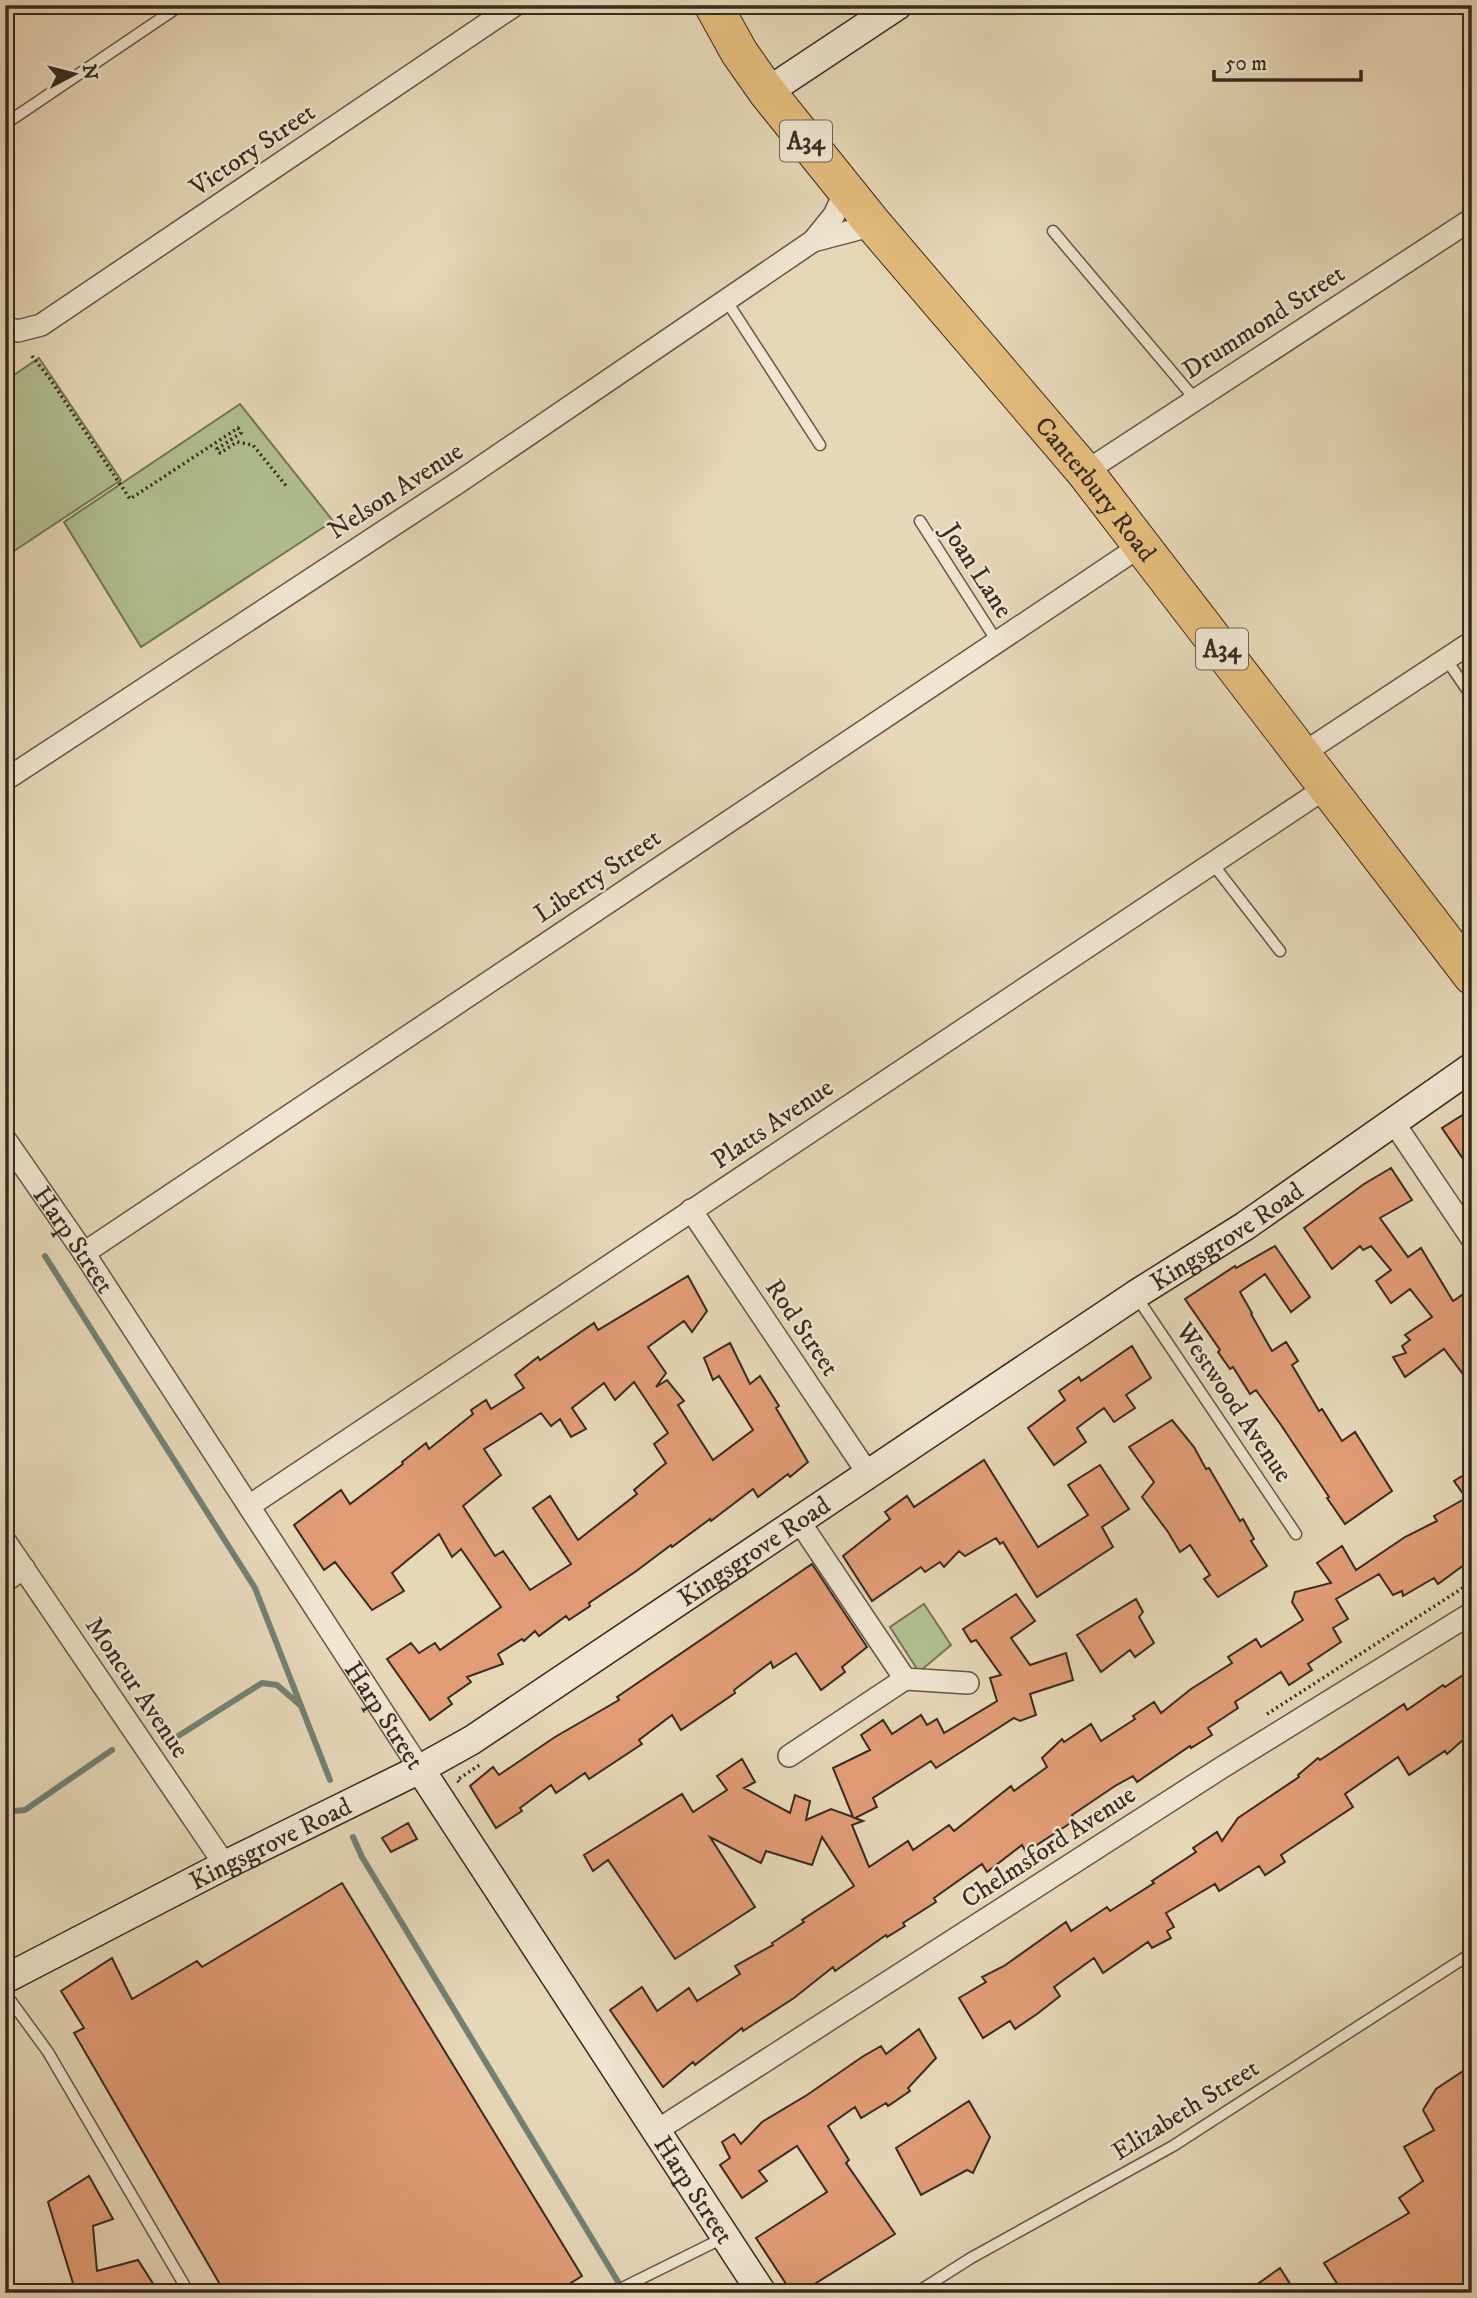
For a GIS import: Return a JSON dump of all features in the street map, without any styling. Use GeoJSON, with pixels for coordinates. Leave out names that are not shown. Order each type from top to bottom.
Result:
{"type":"FeatureCollection","features":[{"type":"Feature","properties":{"kind":"highway","name":"Canterbury Road"},"geometry":{"type":"LineString","coordinates":[[713,5],[739,52],[767,92],[874,225],[1085,472],[1472,976]]}},
{"type":"Feature","properties":{"kind":"main road"},"geometry":{"type":"LineString","coordinates":[[767,92],[888,8]]}},
{"type":"Feature","properties":{"kind":"main road","name":"Kingsgrove Road"},"geometry":{"type":"LineString","coordinates":[[5,1979],[225,1865],[420,1769],[472,1740],[1135,1295],[1245,1226],[1472,1068]]}},
{"type":"Feature","properties":{"kind":"main road","name":"Harp Street"},"geometry":{"type":"LineString","coordinates":[[420,1769],[762,2293]]}},
{"type":"Feature","properties":{"kind":"street","name":"Victory Street"},"geometry":{"type":"LineString","coordinates":[[12,329],[41,325],[515,5]]}},
{"type":"Feature","properties":{"kind":"street","name":"Nelson Avenue"},"geometry":{"type":"LineString","coordinates":[[5,780],[459,482],[813,241],[834,215],[846,190]]}},
{"type":"Feature","properties":{"kind":"street","name":"Drummond Street"},"geometry":{"type":"LineString","coordinates":[[1085,472],[1472,219]]}},
{"type":"Feature","properties":{"kind":"street","name":"Nelson Avenue"},"geometry":{"type":"LineString","coordinates":[[813,241],[874,225]]}},
{"type":"Feature","properties":{"kind":"street","name":"Liberty Street"},"geometry":{"type":"LineString","coordinates":[[84,1253],[1142,545]]}},
{"type":"Feature","properties":{"kind":"street"},"geometry":{"type":"LineString","coordinates":[[1302,754],[1472,642]]}},
{"type":"Feature","properties":{"kind":"street","name":"Platts Avenue"},"geometry":{"type":"LineString","coordinates":[[249,1506],[1327,787]]}},
{"type":"Feature","properties":{"kind":"street"},"geometry":{"type":"LineString","coordinates":[[1394,1123],[1472,1239]]}},
{"type":"Feature","properties":{"kind":"street","name":"Harp Street"},"geometry":{"type":"LineString","coordinates":[[5,1139],[84,1253],[420,1769]]}},
{"type":"Feature","properties":{"kind":"street","name":"Rod Street"},"geometry":{"type":"LineString","coordinates":[[691,1210],[869,1475]]}},
{"type":"Feature","properties":{"kind":"street"},"geometry":{"type":"LineString","coordinates":[[799,1521],[905,1679]]}},
{"type":"Feature","properties":{"kind":"street","name":"Moncur Avenue"},"geometry":{"type":"LineString","coordinates":[[5,1541],[225,1865]]}},
{"type":"Feature","properties":{"kind":"street"},"geometry":{"type":"LineString","coordinates":[[5,1581],[24,1568]]}},
{"type":"Feature","properties":{"kind":"street","name":"Chelmsford Avenue"},"geometry":{"type":"LineString","coordinates":[[656,2131],[1221,1768],[1472,1613]]}},
{"type":"Feature","properties":{"kind":"street"},"geometry":{"type":"LineString","coordinates":[[789,1756],[905,1679],[968,1683]]}},
{"type":"Feature","properties":{"kind":"lane"},"geometry":{"type":"LineString","coordinates":[[5,124],[181,5]]}},
{"type":"Feature","properties":{"kind":"lane"},"geometry":{"type":"LineString","coordinates":[[1053,231],[1195,399]]}},
{"type":"Feature","properties":{"kind":"lane"},"geometry":{"type":"LineString","coordinates":[[726,300],[820,445]]}},
{"type":"Feature","properties":{"kind":"lane","name":"Joan Lane"},"geometry":{"type":"LineString","coordinates":[[920,521],[998,643]]}},
{"type":"Feature","properties":{"kind":"lane"},"geometry":{"type":"LineString","coordinates":[[1446,659],[1472,697]]}},
{"type":"Feature","properties":{"kind":"lane"},"geometry":{"type":"LineString","coordinates":[[1212,863],[1280,951]]}},
{"type":"Feature","properties":{"kind":"lane","name":"Westwood Avenue"},"geometry":{"type":"LineString","coordinates":[[1135,1295],[1296,1534]]}},
{"type":"Feature","properties":{"kind":"lane","name":"Elizabeth Street"},"geometry":{"type":"LineString","coordinates":[[916,2293],[971,2258],[1173,2146],[1472,1953]]}},
{"type":"Feature","properties":{"kind":"lane"},"geometry":{"type":"LineString","coordinates":[[5,1993],[48,2052],[189,2293]]}},
{"type":"Feature","properties":{"kind":"lane"},"geometry":{"type":"LineString","coordinates":[[612,2293],[725,2237]]}},
{"type":"Feature","properties":{"kind":"path"},"geometry":{"type":"LineString","coordinates":[[32,356],[130,499],[239,428],[241,433],[217,449],[220,453],[237,442],[253,445],[287,487]]}},
{"type":"Feature","properties":{"kind":"path"},"geometry":{"type":"LineString","coordinates":[[1261,1718],[1472,1582]]}},
{"type":"Feature","properties":{"kind":"path"},"geometry":{"type":"LineString","coordinates":[[457,1780],[465,1791]]}},
{"type":"Feature","properties":{"kind":"green space"},"geometry":{"type":"Polygon","coordinates":[[[39,358],[121,480],[5,557],[5,381],[39,358]]]}},
{"type":"Feature","properties":{"kind":"green space"},"geometry":{"type":"Polygon","coordinates":[[[240,404],[333,521],[141,647],[64,522],[240,404]]]}},
{"type":"Feature","properties":{"kind":"green space"},"geometry":{"type":"Polygon","coordinates":[[[924,1604],[951,1645],[919,1672],[890,1627],[924,1604]]]}},
{"type":"Feature","properties":{"kind":"building"},"geometry":{"type":"Polygon","coordinates":[[[1472,1109],[1472,1172],[1442,1128],[1472,1109]]]}},
{"type":"Feature","properties":{"kind":"building"},"geometry":{"type":"Polygon","coordinates":[[[1391,1168],[1412,1200],[1380,1218],[1408,1257],[1421,1248],[1453,1301],[1465,1293],[1472,1304],[1472,1386],[1444,1349],[1405,1377],[1393,1357],[1406,1353],[1402,1346],[1410,1340],[1405,1335],[1432,1317],[1410,1289],[1391,1303],[1376,1281],[1391,1270],[1371,1246],[1363,1250],[1360,1246],[1332,1269],[1304,1228],[1364,1184],[1391,1168]]]}},
{"type":"Feature","properties":{"kind":"building"},"geometry":{"type":"Polygon","coordinates":[[[1275,1246],[1310,1297],[1291,1312],[1265,1274],[1240,1292],[1272,1351],[1286,1342],[1298,1361],[1292,1365],[1319,1411],[1322,1409],[1342,1441],[1355,1432],[1392,1491],[1345,1524],[1281,1425],[1256,1390],[1250,1394],[1233,1367],[1230,1369],[1185,1299],[1235,1266],[1236,1268],[1275,1246]]]}},
{"type":"Feature","properties":{"kind":"building"},"geometry":{"type":"Polygon","coordinates":[[[688,1276],[707,1311],[692,1332],[684,1321],[648,1347],[666,1373],[656,1387],[667,1380],[684,1401],[678,1405],[713,1460],[753,1430],[719,1376],[713,1380],[704,1358],[730,1343],[750,1384],[760,1376],[808,1462],[758,1497],[753,1489],[711,1521],[710,1519],[672,1547],[671,1545],[589,1603],[590,1606],[569,1620],[566,1616],[539,1636],[535,1631],[524,1641],[522,1639],[498,1654],[503,1664],[467,1677],[471,1682],[448,1698],[452,1704],[430,1720],[387,1659],[411,1643],[419,1653],[435,1643],[440,1650],[501,1607],[461,1549],[452,1557],[439,1534],[392,1573],[404,1591],[372,1610],[335,1562],[324,1570],[294,1525],[341,1490],[350,1504],[426,1443],[429,1449],[473,1414],[471,1410],[486,1400],[491,1409],[524,1388],[515,1375],[538,1357],[540,1360],[594,1323],[598,1330],[688,1276]],[[634,1382],[615,1400],[604,1383],[572,1408],[586,1429],[571,1437],[560,1419],[551,1426],[541,1413],[484,1449],[501,1475],[463,1506],[495,1556],[503,1551],[530,1590],[571,1564],[533,1508],[550,1496],[578,1540],[637,1494],[634,1490],[666,1463],[654,1444],[668,1433],[634,1382]]]}},
{"type":"Feature","properties":{"kind":"building"},"geometry":{"type":"Polygon","coordinates":[[[1132,1346],[1151,1378],[1126,1395],[1135,1408],[1114,1422],[1104,1408],[1077,1428],[1086,1442],[1054,1465],[1028,1428],[1065,1400],[1059,1391],[1079,1377],[1081,1381],[1132,1346]]]}},
{"type":"Feature","properties":{"kind":"building"},"geometry":{"type":"Polygon","coordinates":[[[1172,1420],[1194,1447],[1206,1469],[1209,1468],[1240,1521],[1243,1519],[1254,1539],[1251,1541],[1267,1566],[1218,1597],[1204,1579],[1210,1575],[1190,1545],[1180,1552],[1142,1497],[1154,1482],[1129,1447],[1172,1420]]]}},
{"type":"Feature","properties":{"kind":"building"},"geometry":{"type":"Polygon","coordinates":[[[984,1460],[1038,1547],[1088,1515],[1068,1485],[1100,1465],[1129,1509],[1102,1527],[1113,1547],[1037,1597],[1003,1542],[1000,1544],[996,1538],[965,1556],[959,1551],[944,1567],[940,1562],[925,1572],[921,1567],[872,1601],[843,1556],[890,1519],[885,1512],[907,1496],[914,1507],[984,1460]]]}},
{"type":"Feature","properties":{"kind":"building"},"geometry":{"type":"Polygon","coordinates":[[[1472,1470],[1472,1559],[1438,1584],[1434,1578],[1403,1596],[1402,1591],[1393,1595],[1379,1574],[1336,1599],[1348,1619],[1333,1628],[1341,1642],[1308,1664],[1312,1670],[1289,1685],[1281,1672],[1235,1702],[1238,1708],[1208,1728],[1212,1735],[1191,1748],[1190,1746],[1137,1782],[1133,1776],[1115,1786],[1072,1815],[1075,1820],[1026,1852],[1022,1845],[987,1872],[982,1864],[934,1898],[936,1902],[903,1923],[905,1926],[887,1937],[886,1935],[835,1971],[833,1967],[794,1998],[743,2031],[742,2028],[695,2065],[693,2062],[663,2087],[610,2010],[642,1987],[657,2011],[689,1988],[697,2001],[740,1974],[735,1966],[773,1945],[772,1943],[804,1922],[802,1920],[854,1886],[822,1837],[812,1865],[766,1851],[761,1863],[710,1837],[755,1907],[675,1959],[608,1860],[593,1871],[584,1855],[682,1794],[693,1812],[727,1790],[717,1776],[742,1759],[755,1782],[744,1788],[790,1813],[795,1795],[810,1801],[806,1820],[831,1809],[853,1817],[833,1768],[870,1750],[861,1735],[883,1720],[892,1734],[921,1715],[927,1725],[937,1719],[944,1733],[997,1701],[990,1678],[1001,1675],[976,1640],[971,1642],[963,1629],[1016,1594],[1035,1621],[1011,1638],[1030,1665],[1066,1653],[1073,1680],[1030,1694],[1036,1715],[1020,1721],[1014,1718],[936,1768],[931,1761],[873,1798],[877,1807],[855,1818],[863,1821],[852,1825],[869,1867],[908,1841],[913,1850],[949,1825],[954,1831],[1011,1786],[1014,1791],[1047,1767],[1042,1758],[1062,1739],[1064,1742],[1091,1724],[1101,1741],[1135,1719],[1133,1716],[1154,1702],[1161,1713],[1191,1689],[1232,1663],[1228,1657],[1256,1639],[1261,1647],[1303,1620],[1292,1602],[1295,1592],[1331,1583],[1317,1563],[1342,1546],[1356,1570],[1405,1537],[1437,1521],[1434,1516],[1466,1498],[1454,1481],[1472,1470]]]}},
{"type":"Feature","properties":{"kind":"building"},"geometry":{"type":"Polygon","coordinates":[[[812,1564],[867,1647],[842,1667],[845,1672],[821,1690],[796,1653],[773,1668],[771,1662],[734,1690],[735,1693],[681,1730],[672,1715],[639,1740],[642,1744],[589,1779],[585,1773],[556,1793],[551,1785],[520,1808],[522,1811],[496,1828],[470,1786],[493,1767],[499,1775],[555,1737],[619,1700],[617,1697],[812,1564]]]}},
{"type":"Feature","properties":{"kind":"building"},"geometry":{"type":"Polygon","coordinates":[[[1136,1599],[1143,1612],[1139,1617],[1154,1643],[1135,1657],[1130,1650],[1101,1672],[1077,1635],[1136,1599]]]}},
{"type":"Feature","properties":{"kind":"building"},"geometry":{"type":"Polygon","coordinates":[[[1472,1669],[1472,1732],[1447,1754],[1445,1751],[1409,1775],[1398,1757],[1345,1794],[1353,1807],[1281,1855],[1285,1862],[1265,1875],[1259,1866],[1219,1891],[1215,1884],[1166,1913],[1174,1927],[1167,1931],[1171,1938],[1152,1948],[1148,1942],[1103,1973],[1094,1958],[1054,1987],[1060,1996],[1037,2014],[1015,2029],[1010,2021],[983,2038],[959,1998],[986,1982],[982,1977],[1004,1966],[1066,1922],[1071,1931],[1107,1907],[1110,1911],[1196,1852],[1193,1848],[1217,1832],[1222,1841],[1238,1818],[1299,1777],[1298,1775],[1318,1758],[1320,1760],[1404,1704],[1407,1710],[1472,1669]]]}},
{"type":"Feature","properties":{"kind":"building"},"geometry":{"type":"Polygon","coordinates":[[[408,1823],[417,1839],[391,1852],[382,1838],[408,1823]]]}},
{"type":"Feature","properties":{"kind":"building"},"geometry":{"type":"Polygon","coordinates":[[[342,1883],[582,2276],[555,2293],[225,2293],[74,2033],[84,2028],[61,1991],[112,1958],[132,1999],[197,1961],[202,1967],[342,1883]]]}},
{"type":"Feature","properties":{"kind":"building"},"geometry":{"type":"Polygon","coordinates":[[[919,2029],[936,2058],[908,2088],[910,2091],[888,2106],[886,2103],[861,2118],[855,2107],[828,2126],[849,2160],[846,2163],[895,2234],[800,2293],[792,2293],[756,2238],[827,2192],[797,2146],[759,2171],[767,2181],[742,2198],[720,2165],[730,2158],[722,2142],[734,2134],[741,2144],[762,2122],[862,2057],[881,2046],[886,2054],[919,2029]]]}},
{"type":"Feature","properties":{"kind":"building"},"geometry":{"type":"Polygon","coordinates":[[[1472,2065],[1472,2293],[1343,2293],[1324,2263],[1409,2213],[1399,2198],[1423,2181],[1404,2147],[1434,2130],[1423,2110],[1436,2089],[1472,2065]]]}},
{"type":"Feature","properties":{"kind":"building"},"geometry":{"type":"Polygon","coordinates":[[[969,2101],[990,2137],[973,2173],[967,2170],[921,2195],[896,2148],[969,2101]]]}},
{"type":"Feature","properties":{"kind":"building"},"geometry":{"type":"Polygon","coordinates":[[[89,2176],[113,2219],[93,2226],[97,2271],[138,2260],[159,2293],[76,2293],[48,2202],[89,2176]]]}},
{"type":"Feature","properties":{"kind":"building"},"geometry":{"type":"Polygon","coordinates":[[[1280,2268],[1296,2293],[1245,2293],[1280,2268]]]}},
{"type":"Feature","properties":{"kind":"waterway"},"geometry":{"type":"LineString","coordinates":[[5,1023],[11,1045]]}},
{"type":"Feature","properties":{"kind":"waterway"},"geometry":{"type":"LineString","coordinates":[[45,1256],[255,1588],[330,1780]]}},
{"type":"Feature","properties":{"kind":"waterway"},"geometry":{"type":"LineString","coordinates":[[175,1738],[262,1683],[277,1685],[300,1705]]}},
{"type":"Feature","properties":{"kind":"waterway"},"geometry":{"type":"LineString","coordinates":[[5,1812],[25,1810],[112,1750]]}},
{"type":"Feature","properties":{"kind":"waterway"},"geometry":{"type":"LineString","coordinates":[[353,1837],[362,1857],[620,2285]]}}]}
